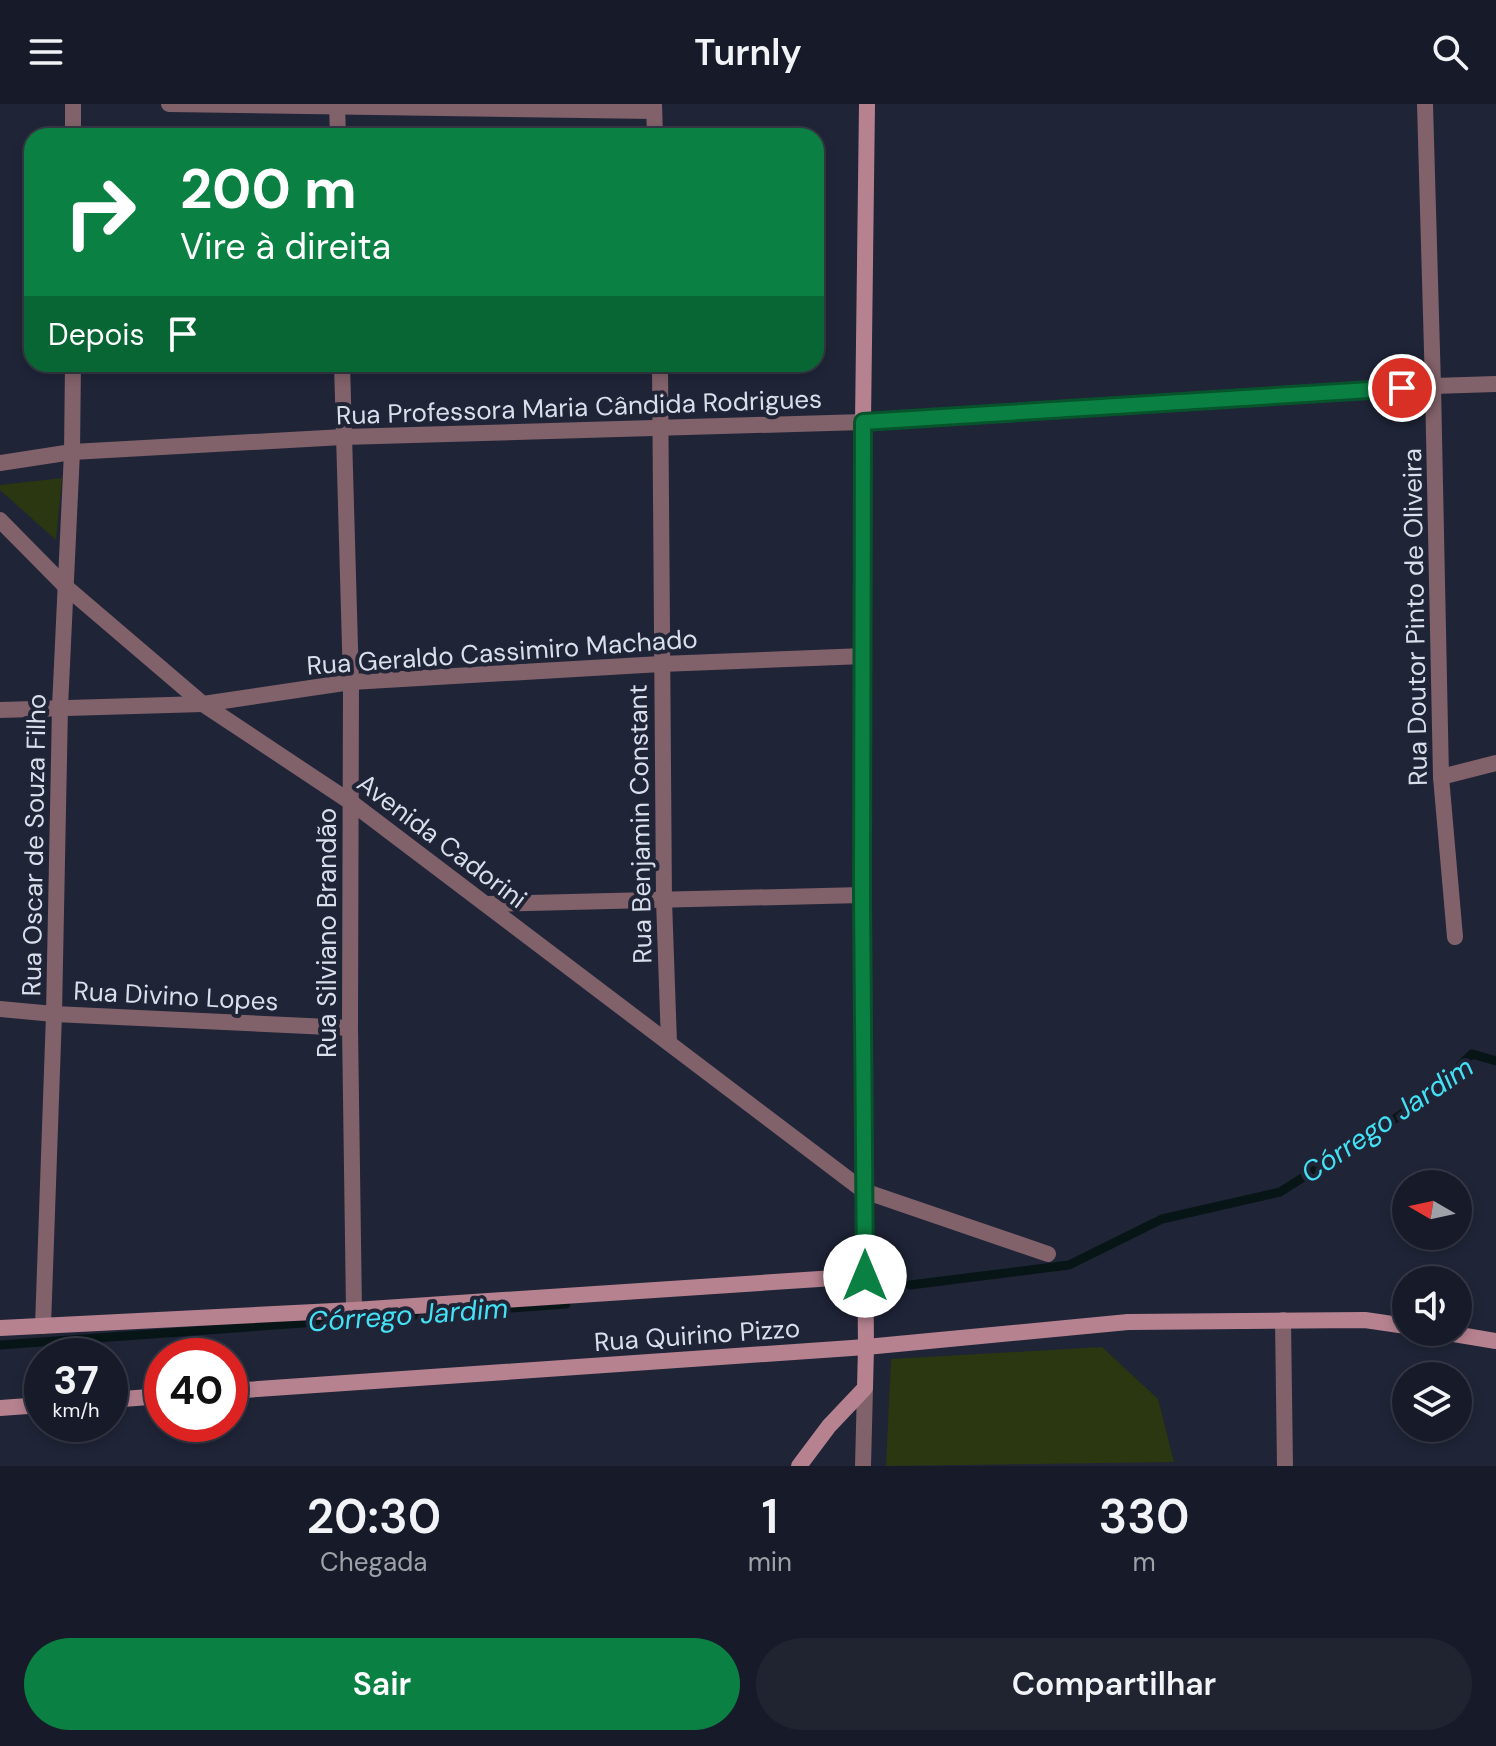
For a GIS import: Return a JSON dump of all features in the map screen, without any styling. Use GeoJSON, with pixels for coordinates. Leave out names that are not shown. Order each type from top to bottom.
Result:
{"type":"FeatureCollection","features":[{"type":"Feature","properties":{"kind":"street"},"geometry":{"type":"LineString","coordinates":[[73,104],[73,128]]}},
{"type":"Feature","properties":{"kind":"street"},"geometry":{"type":"LineString","coordinates":[[169,104],[654,107],[655,128]]}},
{"type":"Feature","properties":{"kind":"street"},"geometry":{"type":"LineString","coordinates":[[863,1466],[866,1347],[862,895],[863,422],[867,104]]}},
{"type":"Feature","properties":{"kind":"street","name":"Rua Doutor Pinto de Oliveira"},"geometry":{"type":"LineString","coordinates":[[1425,104],[1441,777],[1455,937]]}},
{"type":"Feature","properties":{"kind":"street"},"geometry":{"type":"LineString","coordinates":[[337,106],[338,128]]}},
{"type":"Feature","properties":{"kind":"street","name":"Rua Oscar de Souza Filho"},"geometry":{"type":"LineString","coordinates":[[43,1326],[54,1014],[60,707],[73,372]]}},
{"type":"Feature","properties":{"kind":"street","name":"Rua Silviano Brandão"},"geometry":{"type":"LineString","coordinates":[[342,372],[351,682],[350,1028],[354,1310]]}},
{"type":"Feature","properties":{"kind":"street","name":"Rua Benjamin Constant"},"geometry":{"type":"LineString","coordinates":[[660,372],[664,900],[669,1043]]}},
{"type":"Feature","properties":{"kind":"street","name":"Rua Professora Maria Cândida Rodrigues"},"geometry":{"type":"LineString","coordinates":[[0,463],[72,452],[343,437],[863,422],[1496,384]]}},
{"type":"Feature","properties":{"kind":"street","name":"Avenida Cadorini"},"geometry":{"type":"LineString","coordinates":[[0,520],[66,587],[203,704],[352,803],[864,1191],[1048,1254]]}},
{"type":"Feature","properties":{"kind":"street","name":"Rua Geraldo Cassimiro Machado"},"geometry":{"type":"LineString","coordinates":[[0,710],[203,704],[351,682],[864,656]]}},
{"type":"Feature","properties":{"kind":"street"},"geometry":{"type":"LineString","coordinates":[[1441,777],[1496,763]]}},
{"type":"Feature","properties":{"kind":"street"},"geometry":{"type":"LineString","coordinates":[[487,904],[862,895]]}},
{"type":"Feature","properties":{"kind":"street","name":"Rua Divino Lopes"},"geometry":{"type":"LineString","coordinates":[[0,1009],[350,1028]]}},
{"type":"Feature","properties":{"kind":"street","name":"Rua Quirino Pizzo"},"geometry":{"type":"LineString","coordinates":[[0,1328],[354,1310],[865,1276]]}},
{"type":"Feature","properties":{"kind":"street"},"geometry":{"type":"LineString","coordinates":[[1283,1320],[1285,1466]]}},
{"type":"Feature","properties":{"kind":"street","name":"Rua Quirino Pizzo"},"geometry":{"type":"LineString","coordinates":[[248,1390],[866,1347],[1128,1322],[1365,1320],[1392,1324]]}},
{"type":"Feature","properties":{"kind":"street"},"geometry":{"type":"LineString","coordinates":[[1472,1337],[1496,1341]]}},
{"type":"Feature","properties":{"kind":"street"},"geometry":{"type":"LineString","coordinates":[[799,1466],[829,1426],[865,1388]]}},
{"type":"Feature","properties":{"kind":"street"},"geometry":{"type":"LineString","coordinates":[[0,1408],[24,1406]]}},
{"type":"Feature","properties":{"kind":"green space"},"geometry":{"type":"Polygon","coordinates":[[[62,478],[56,540],[0,490],[0,485],[62,478]]]}},
{"type":"Feature","properties":{"kind":"green space"},"geometry":{"type":"Polygon","coordinates":[[[1102,1347],[1158,1399],[1174,1462],[886,1466],[891,1359],[1102,1347]]]}},
{"type":"Feature","properties":{"kind":"waterway","name":"Córrego Jardim"},"geometry":{"type":"LineString","coordinates":[[910,1285],[1069,1265],[1162,1219],[1280,1192],[1429,1095],[1472,1054],[1496,1061]]}},
{"type":"Feature","properties":{"kind":"waterway","name":"Córrego Jardim"},"geometry":{"type":"LineString","coordinates":[[0,1345],[566,1304]]}},
{"type":"Feature","properties":{"kind":"route"},"geometry":{"type":"LineString","coordinates":[[865,1276],[863,422],[1402,388]]}}]}
